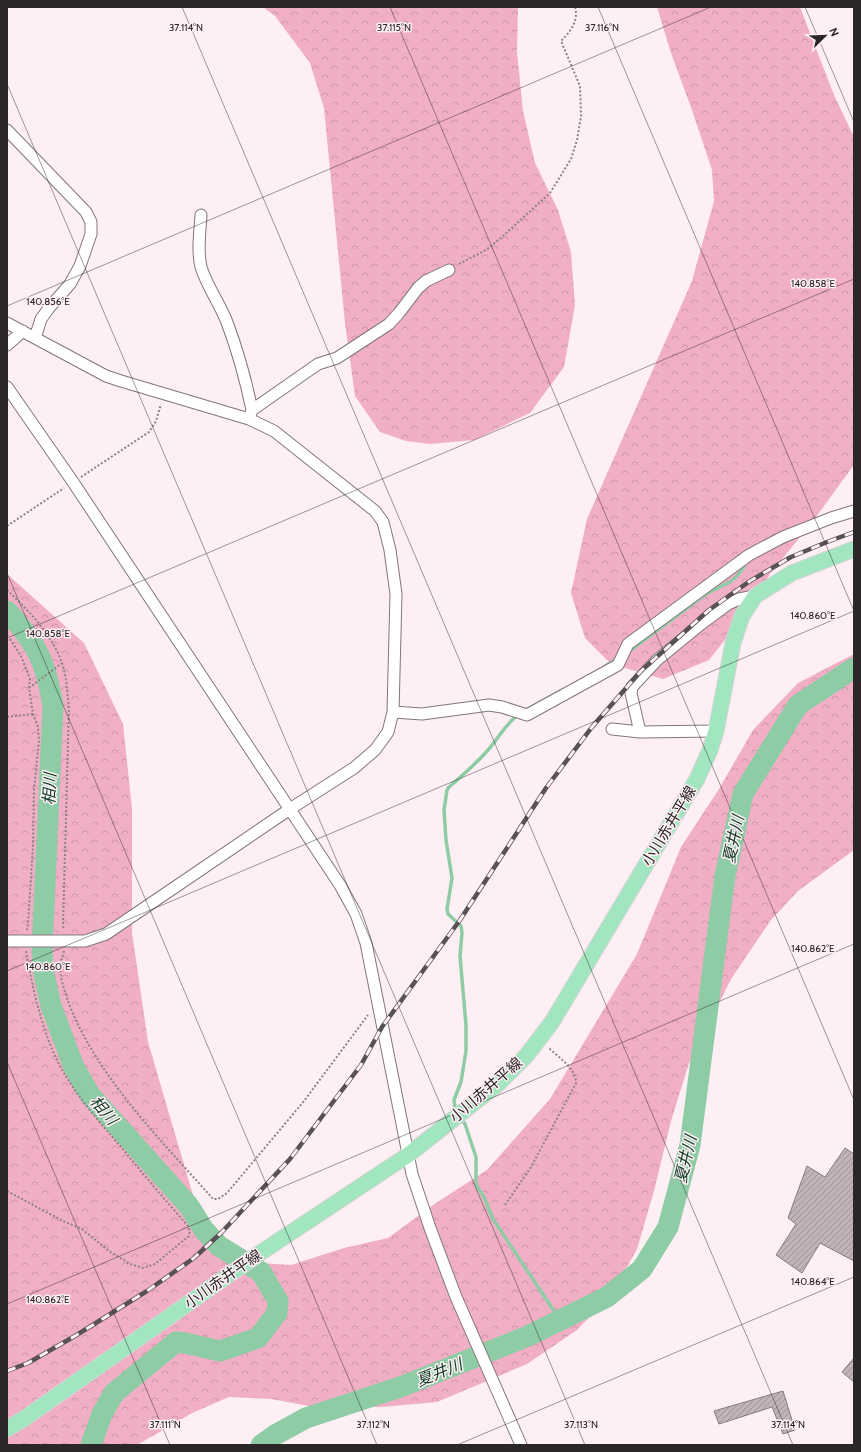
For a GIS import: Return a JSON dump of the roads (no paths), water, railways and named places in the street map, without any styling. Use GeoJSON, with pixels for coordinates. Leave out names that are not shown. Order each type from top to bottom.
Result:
{"type":"FeatureCollection","features":[{"type":"Feature","properties":{"kind":"main road","name":"小川赤井平線"},"geometry":{"type":"LineString","coordinates":[[7,1428],[31,1413],[260,1253],[408,1155],[499,1083],[527,1054],[556,1015],[697,779],[710,750],[716,731],[733,643],[742,616],[755,596],[792,573],[854,549]]}},
{"type":"Feature","properties":{"kind":"street"},"geometry":{"type":"LineString","coordinates":[[7,130],[86,212],[91,222],[91,234],[80,266],[70,284],[48,308],[41,319],[35,338]]}},
{"type":"Feature","properties":{"kind":"street"},"geometry":{"type":"LineString","coordinates":[[201,215],[201,265],[204,276],[228,324],[248,388],[250,414]]}},
{"type":"Feature","properties":{"kind":"street"},"geometry":{"type":"LineString","coordinates":[[250,414],[318,364],[337,358],[389,324],[418,288],[449,270]]}},
{"type":"Feature","properties":{"kind":"street"},"geometry":{"type":"LineString","coordinates":[[7,323],[106,376],[164,394],[250,414],[290,443],[375,511],[383,522],[390,550],[396,594],[393,712],[388,732],[375,750],[354,768],[290,809],[106,934],[85,941],[7,941]]}},
{"type":"Feature","properties":{"kind":"street"},"geometry":{"type":"LineString","coordinates":[[7,345],[23,331]]}},
{"type":"Feature","properties":{"kind":"street"},"geometry":{"type":"LineString","coordinates":[[7,387],[73,482],[290,809],[340,885],[356,914],[366,943],[412,1174],[430,1228],[456,1297],[503,1407],[521,1445]]}},
{"type":"Feature","properties":{"kind":"street"},"geometry":{"type":"LineString","coordinates":[[393,712],[422,714],[489,705],[502,707],[527,715],[618,665],[628,644],[749,555],[783,537],[854,510]]}},
{"type":"Feature","properties":{"kind":"street"},"geometry":{"type":"LineString","coordinates":[[640,732],[631,693],[632,687],[657,660],[728,604],[739,599],[755,596]]}},
{"type":"Feature","properties":{"kind":"street"},"geometry":{"type":"LineString","coordinates":[[612,729],[640,732],[716,731]]}},
{"type":"Feature","properties":{"kind":"waterway"},"geometry":{"type":"LineString","coordinates":[[628,652],[706,594],[730,582],[744,567]]}},
{"type":"Feature","properties":{"kind":"waterway","name":"相川"},"geometry":{"type":"LineString","coordinates":[[7,611],[26,634],[39,654],[47,677],[53,706],[42,951],[43,969],[51,1006],[74,1067],[90,1095],[189,1206],[204,1230],[219,1246],[261,1272],[278,1301],[277,1313],[258,1338],[220,1351],[176,1342],[114,1393],[102,1414],[91,1445]]}},
{"type":"Feature","properties":{"kind":"waterway"},"geometry":{"type":"LineString","coordinates":[[604,667],[618,658]]}},
{"type":"Feature","properties":{"kind":"waterway","name":"夏井川"},"geometry":{"type":"LineString","coordinates":[[261,1445],[275,1435],[306,1418],[403,1386],[528,1336],[607,1297],[642,1269],[668,1227],[690,1145],[725,876],[743,794],[798,705],[854,668]]}},
{"type":"Feature","properties":{"kind":"waterway"},"geometry":{"type":"LineString","coordinates":[[524,711],[564,689]]}},
{"type":"Feature","properties":{"kind":"waterway"},"geometry":{"type":"LineString","coordinates":[[456,1111],[454,1100],[461,1082],[466,1051],[466,1025],[460,956],[462,933],[461,926],[448,914],[447,909],[452,878],[446,840],[444,810],[447,790],[483,755],[502,731],[519,714]]}},
{"type":"Feature","properties":{"kind":"waterway"},"geometry":{"type":"LineString","coordinates":[[461,1118],[465,1124],[476,1157],[476,1185],[484,1197],[493,1219],[560,1320]]}},
{"type":"Feature","properties":{"kind":"railway"},"geometry":{"type":"LineString","coordinates":[[7,1371],[28,1363],[75,1336],[147,1291],[194,1258],[222,1232],[290,1159],[361,1065],[382,1027],[460,920],[546,788],[592,727],[641,671],[709,610],[750,581],[791,557],[854,532]]}}]}
